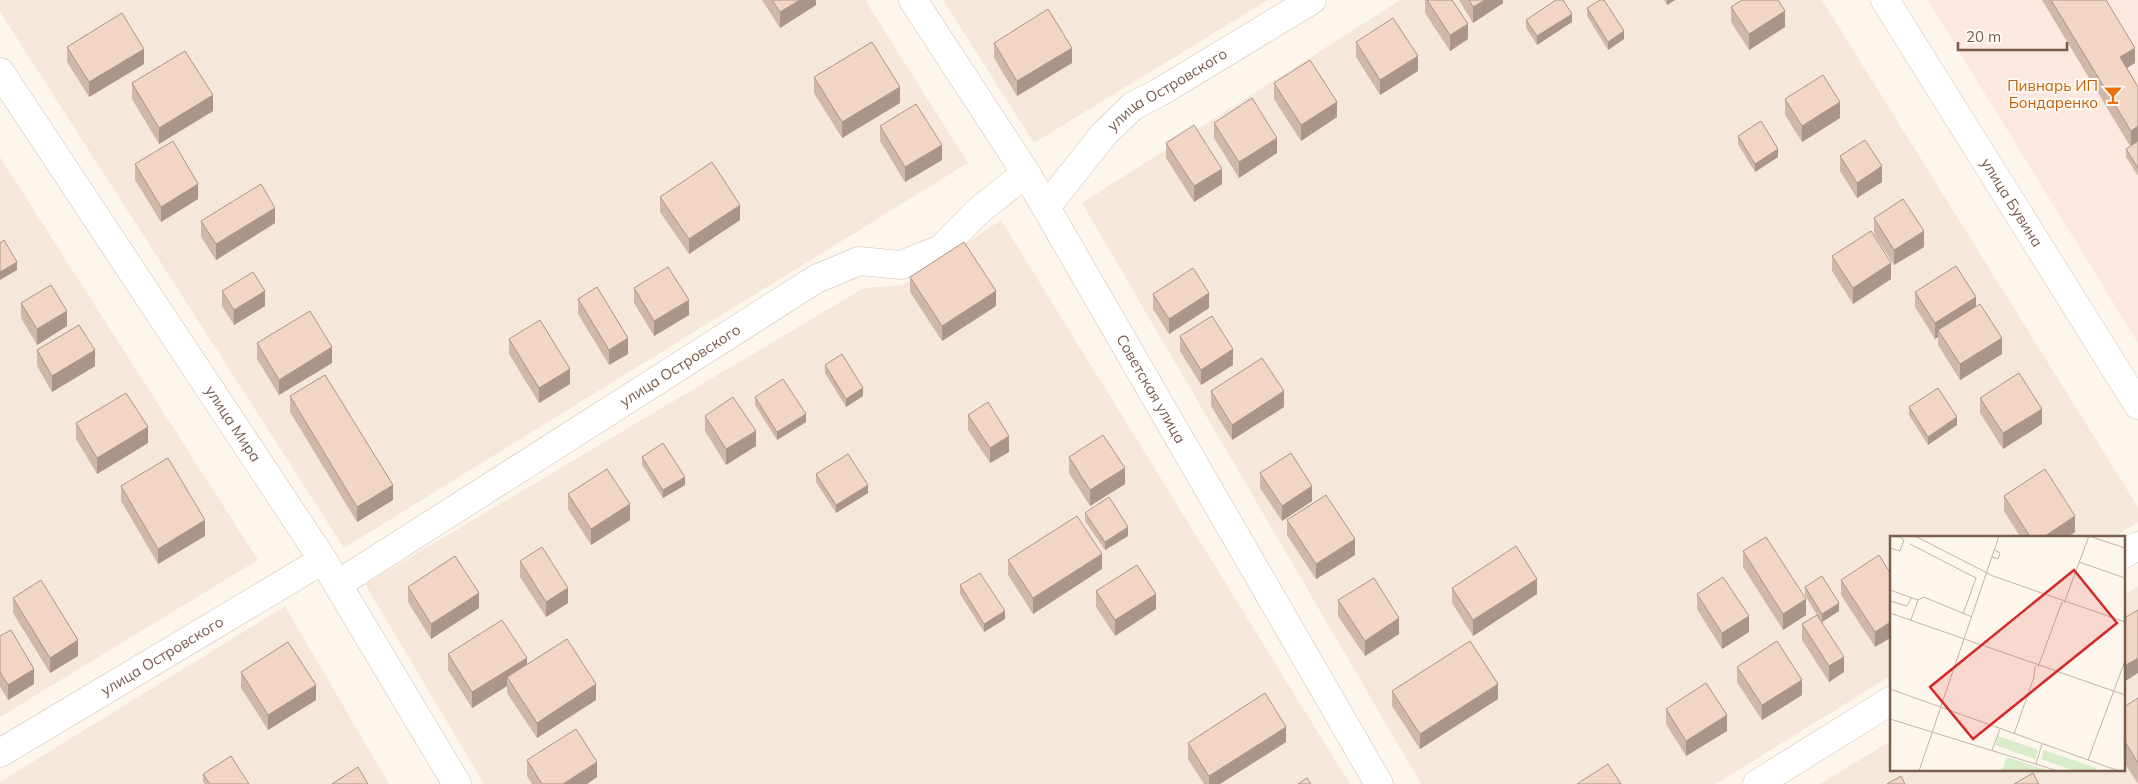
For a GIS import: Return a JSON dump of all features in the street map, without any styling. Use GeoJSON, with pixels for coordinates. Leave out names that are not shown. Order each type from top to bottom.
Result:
{"type":"FeatureCollection","features":[{"type":"Feature","properties":{"kind":"street","name":"Советская улица"},"geometry":{"type":"LineString","coordinates":[[913,0],[1026,172],[1380,784]]}},
{"type":"Feature","properties":{"kind":"street","name":"улица Островского"},"geometry":{"type":"LineString","coordinates":[[1046,207],[1104,134],[1133,106],[1160,92],[1312,0]]}},
{"type":"Feature","properties":{"kind":"street","name":"улица Бувина"},"geometry":{"type":"LineString","coordinates":[[1885,0],[2138,405]]}},
{"type":"Feature","properties":{"kind":"street","name":"улица Мира"},"geometry":{"type":"LineString","coordinates":[[0,72],[323,560],[457,784]]}},
{"type":"Feature","properties":{"kind":"street","name":"улица Островского"},"geometry":{"type":"LineString","coordinates":[[338,584],[816,278],[859,261],[901,265],[941,249],[976,213],[1026,172]]}},
{"type":"Feature","properties":{"kind":"street"},"geometry":{"type":"LineString","coordinates":[[2126,553],[2138,546]]}},
{"type":"Feature","properties":{"kind":"street","name":"улица Островского"},"geometry":{"type":"LineString","coordinates":[[0,753],[323,560]]}},
{"type":"Feature","properties":{"kind":"street"},"geometry":{"type":"LineString","coordinates":[[1757,784],[1890,701]]}},
{"type":"Feature","properties":{"kind":"shaded area"},"geometry":{"type":"Polygon","coordinates":[[[0,0],[865,0],[968,163],[344,548],[0,12],[0,0]]]}},
{"type":"Feature","properties":{"kind":"shaded area"},"geometry":{"type":"Polygon","coordinates":[[[943,0],[1268,0],[1034,143],[943,0]]]}},
{"type":"Feature","properties":{"kind":"shaded area"},"geometry":{"type":"Polygon","coordinates":[[[1400,0],[1822,0],[2138,507],[2138,522],[2116,536],[1890,536],[1890,676],[1716,784],[1421,784],[1082,203],[1400,0]]]}},
{"type":"Feature","properties":{"kind":"shaded area"},"geometry":{"type":"Polygon","coordinates":[[[2138,0],[2138,343],[1928,1],[2138,0]]]}},
{"type":"Feature","properties":{"kind":"shaded area"},"geometry":{"type":"Polygon","coordinates":[[[0,157],[258,560],[0,717],[0,157]]]}},
{"type":"Feature","properties":{"kind":"shaded area"},"geometry":{"type":"Polygon","coordinates":[[[1001,220],[1350,784],[484,784],[365,584],[864,288],[903,285],[1001,220]]]}},
{"type":"Feature","properties":{"kind":"shaded area"},"geometry":{"type":"Polygon","coordinates":[[[2138,586],[2138,784],[1820,784],[1890,741],[1890,772],[2126,772],[2126,594],[2138,586]]]}},
{"type":"Feature","properties":{"kind":"shaded area"},"geometry":{"type":"Polygon","coordinates":[[[285,606],[389,784],[0,784],[0,782],[285,606]]]}},
{"type":"Feature","properties":{"kind":"building"},"geometry":{"type":"Polygon","coordinates":[[[772,0],[800,0],[780,12],[772,0]]]}},
{"type":"Feature","properties":{"kind":"building"},"geometry":{"type":"Polygon","coordinates":[[[1427,0],[1452,0],[1468,24],[1450,35],[1427,0]]]}},
{"type":"Feature","properties":{"kind":"building"},"geometry":{"type":"Polygon","coordinates":[[[1469,0],[1485,0],[1473,7],[1469,0]]]}},
{"type":"Feature","properties":{"kind":"building"},"geometry":{"type":"Polygon","coordinates":[[[1556,0],[1563,0],[1572,14],[1537,36],[1526,20],[1556,0]]]}},
{"type":"Feature","properties":{"kind":"building"},"geometry":{"type":"Polygon","coordinates":[[[1600,0],[1604,0],[1624,31],[1608,42],[1587,8],[1600,0]]]}},
{"type":"Feature","properties":{"kind":"building"},"geometry":{"type":"Polygon","coordinates":[[[1742,0],[1778,0],[1785,11],[1749,34],[1731,7],[1742,0]]]}},
{"type":"Feature","properties":{"kind":"building"},"geometry":{"type":"Polygon","coordinates":[[[2051,0],[2106,0],[2135,48],[2120,57],[2138,87],[2138,126],[2131,131],[2051,0]]]}},
{"type":"Feature","properties":{"kind":"building"},"geometry":{"type":"Polygon","coordinates":[[[1048,9],[1072,48],[1017,81],[994,43],[1048,9]]]}},
{"type":"Feature","properties":{"kind":"building"},"geometry":{"type":"Polygon","coordinates":[[[122,13],[144,49],[89,82],[67,47],[122,13]]]}},
{"type":"Feature","properties":{"kind":"building"},"geometry":{"type":"Polygon","coordinates":[[[1393,18],[1418,56],[1380,80],[1356,42],[1393,18]]]}},
{"type":"Feature","properties":{"kind":"building"},"geometry":{"type":"Polygon","coordinates":[[[872,42],[900,87],[842,122],[814,77],[872,42]]]}},
{"type":"Feature","properties":{"kind":"building"},"geometry":{"type":"Polygon","coordinates":[[[185,51],[213,95],[159,128],[132,83],[185,51]]]}},
{"type":"Feature","properties":{"kind":"building"},"geometry":{"type":"Polygon","coordinates":[[[1310,60],[1337,102],[1301,125],[1274,83],[1310,60]]]}},
{"type":"Feature","properties":{"kind":"building"},"geometry":{"type":"Polygon","coordinates":[[[1823,75],[1840,102],[1802,126],[1785,99],[1823,75]]]}},
{"type":"Feature","properties":{"kind":"building"},"geometry":{"type":"Polygon","coordinates":[[[1252,98],[1277,138],[1239,162],[1214,123],[1252,98]]]}},
{"type":"Feature","properties":{"kind":"building"},"geometry":{"type":"Polygon","coordinates":[[[916,104],[942,145],[905,167],[880,126],[916,104]]]}},
{"type":"Feature","properties":{"kind":"building"},"geometry":{"type":"Polygon","coordinates":[[[1761,121],[1778,149],[1755,164],[1738,136],[1761,121]]]}},
{"type":"Feature","properties":{"kind":"building"},"geometry":{"type":"Polygon","coordinates":[[[1194,125],[1222,169],[1194,186],[1166,143],[1194,125]]]}},
{"type":"Feature","properties":{"kind":"building"},"geometry":{"type":"Polygon","coordinates":[[[1865,140],[1882,166],[1857,183],[1840,156],[1865,140]]]}},
{"type":"Feature","properties":{"kind":"building"},"geometry":{"type":"Polygon","coordinates":[[[173,141],[198,184],[161,207],[135,164],[173,141]]]}},
{"type":"Feature","properties":{"kind":"building"},"geometry":{"type":"Polygon","coordinates":[[[2138,141],[2138,168],[2126,149],[2138,141]]]}},
{"type":"Feature","properties":{"kind":"building"},"geometry":{"type":"Polygon","coordinates":[[[712,162],[740,205],[689,239],[660,197],[712,162]]]}},
{"type":"Feature","properties":{"kind":"building"},"geometry":{"type":"Polygon","coordinates":[[[261,184],[275,208],[216,244],[201,221],[261,184]]]}},
{"type":"Feature","properties":{"kind":"building"},"geometry":{"type":"Polygon","coordinates":[[[1903,199],[1924,231],[1894,250],[1874,218],[1903,199]]]}},
{"type":"Feature","properties":{"kind":"building"},"geometry":{"type":"Polygon","coordinates":[[[1871,231],[1891,263],[1853,288],[1832,256],[1871,231]]]}},
{"type":"Feature","properties":{"kind":"building"},"geometry":{"type":"Polygon","coordinates":[[[4,240],[17,262],[0,272],[0,243],[4,240]]]}},
{"type":"Feature","properties":{"kind":"building"},"geometry":{"type":"Polygon","coordinates":[[[964,242],[996,291],[942,326],[910,277],[964,242]]]}},
{"type":"Feature","properties":{"kind":"building"},"geometry":{"type":"Polygon","coordinates":[[[1956,266],[1976,297],[1935,323],[1915,292],[1956,266]]]}},
{"type":"Feature","properties":{"kind":"building"},"geometry":{"type":"Polygon","coordinates":[[[668,267],[689,300],[654,321],[634,288],[668,267]]]}},
{"type":"Feature","properties":{"kind":"building"},"geometry":{"type":"Polygon","coordinates":[[[1193,268],[1209,293],[1169,319],[1153,294],[1193,268]]]}},
{"type":"Feature","properties":{"kind":"building"},"geometry":{"type":"Polygon","coordinates":[[[253,272],[265,291],[234,310],[222,291],[253,272]]]}},
{"type":"Feature","properties":{"kind":"building"},"geometry":{"type":"Polygon","coordinates":[[[51,285],[67,311],[37,329],[21,303],[51,285]]]}},
{"type":"Feature","properties":{"kind":"building"},"geometry":{"type":"Polygon","coordinates":[[[597,287],[628,338],[609,350],[578,299],[597,287]]]}},
{"type":"Feature","properties":{"kind":"building"},"geometry":{"type":"Polygon","coordinates":[[[1980,304],[2002,338],[1960,364],[1938,330],[1980,304]]]}},
{"type":"Feature","properties":{"kind":"building"},"geometry":{"type":"Polygon","coordinates":[[[310,311],[332,347],[279,380],[257,343],[310,311]]]}},
{"type":"Feature","properties":{"kind":"building"},"geometry":{"type":"Polygon","coordinates":[[[1212,316],[1233,349],[1201,370],[1180,336],[1212,316]]]}},
{"type":"Feature","properties":{"kind":"building"},"geometry":{"type":"Polygon","coordinates":[[[540,320],[570,369],[539,388],[509,339],[540,320]]]}},
{"type":"Feature","properties":{"kind":"building"},"geometry":{"type":"Polygon","coordinates":[[[79,325],[95,350],[52,376],[37,350],[79,325]]]}},
{"type":"Feature","properties":{"kind":"building"},"geometry":{"type":"Polygon","coordinates":[[[842,354],[863,388],[846,399],[825,365],[842,354]]]}},
{"type":"Feature","properties":{"kind":"building"},"geometry":{"type":"Polygon","coordinates":[[[1262,358],[1284,391],[1232,425],[1211,391],[1262,358]]]}},
{"type":"Feature","properties":{"kind":"building"},"geometry":{"type":"Polygon","coordinates":[[[2019,373],[2042,409],[2003,433],[1980,398],[2019,373]]]}},
{"type":"Feature","properties":{"kind":"building"},"geometry":{"type":"Polygon","coordinates":[[[325,375],[393,485],[357,507],[290,396],[325,375]]]}},
{"type":"Feature","properties":{"kind":"building"},"geometry":{"type":"Polygon","coordinates":[[[783,379],[806,414],[777,432],[755,397],[783,379]]]}},
{"type":"Feature","properties":{"kind":"building"},"geometry":{"type":"Polygon","coordinates":[[[1938,388],[1957,417],[1928,437],[1909,407],[1938,388]]]}},
{"type":"Feature","properties":{"kind":"building"},"geometry":{"type":"Polygon","coordinates":[[[126,393],[148,427],[97,458],[76,423],[126,393]]]}},
{"type":"Feature","properties":{"kind":"building"},"geometry":{"type":"Polygon","coordinates":[[[733,397],[756,431],[726,449],[705,416],[733,397]]]}},
{"type":"Feature","properties":{"kind":"building"},"geometry":{"type":"Polygon","coordinates":[[[988,402],[1009,436],[990,448],[968,415],[988,402]]]}},
{"type":"Feature","properties":{"kind":"building"},"geometry":{"type":"Polygon","coordinates":[[[1103,435],[1125,468],[1090,490],[1069,457],[1103,435]]]}},
{"type":"Feature","properties":{"kind":"building"},"geometry":{"type":"Polygon","coordinates":[[[663,443],[685,477],[663,490],[642,457],[663,443]]]}},
{"type":"Feature","properties":{"kind":"building"},"geometry":{"type":"Polygon","coordinates":[[[1291,453],[1312,486],[1282,506],[1260,473],[1291,453]]]}},
{"type":"Feature","properties":{"kind":"building"},"geometry":{"type":"Polygon","coordinates":[[[848,454],[868,485],[836,505],[816,474],[848,454]]]}},
{"type":"Feature","properties":{"kind":"building"},"geometry":{"type":"Polygon","coordinates":[[[168,458],[205,520],[158,549],[121,486],[168,458]]]}},
{"type":"Feature","properties":{"kind":"building"},"geometry":{"type":"Polygon","coordinates":[[[607,469],[630,504],[591,529],[568,494],[607,469]]]}},
{"type":"Feature","properties":{"kind":"building"},"geometry":{"type":"Polygon","coordinates":[[[2045,469],[2075,516],[2045,536],[2030,536],[2004,496],[2045,469]]]}},
{"type":"Feature","properties":{"kind":"building"},"geometry":{"type":"Polygon","coordinates":[[[1326,495],[1355,539],[1316,564],[1287,520],[1326,495]]]}},
{"type":"Feature","properties":{"kind":"building"},"geometry":{"type":"Polygon","coordinates":[[[1109,497],[1128,527],[1105,542],[1085,513],[1109,497]]]}},
{"type":"Feature","properties":{"kind":"building"},"geometry":{"type":"Polygon","coordinates":[[[1077,516],[1102,554],[1033,598],[1008,560],[1077,516]]]}},
{"type":"Feature","properties":{"kind":"building"},"geometry":{"type":"Polygon","coordinates":[[[1766,537],[1806,599],[1783,614],[1743,551],[1766,537]]]}},
{"type":"Feature","properties":{"kind":"building"},"geometry":{"type":"Polygon","coordinates":[[[1516,546],[1537,579],[1473,620],[1452,588],[1516,546]]]}},
{"type":"Feature","properties":{"kind":"building"},"geometry":{"type":"Polygon","coordinates":[[[542,547],[568,588],[546,602],[520,561],[542,547]]]}},
{"type":"Feature","properties":{"kind":"building"},"geometry":{"type":"Polygon","coordinates":[[[1879,555],[1890,573],[1890,622],[1875,632],[1841,580],[1879,555]]]}},
{"type":"Feature","properties":{"kind":"building"},"geometry":{"type":"Polygon","coordinates":[[[455,556],[479,593],[431,624],[408,587],[455,556]]]}},
{"type":"Feature","properties":{"kind":"building"},"geometry":{"type":"Polygon","coordinates":[[[1137,565],[1156,594],[1115,620],[1096,591],[1137,565]]]}},
{"type":"Feature","properties":{"kind":"building"},"geometry":{"type":"Polygon","coordinates":[[[980,573],[1005,611],[984,624],[960,585],[980,573]]]}},
{"type":"Feature","properties":{"kind":"building"},"geometry":{"type":"Polygon","coordinates":[[[1822,576],[1839,603],[1822,614],[1805,587],[1822,576]]]}},
{"type":"Feature","properties":{"kind":"building"},"geometry":{"type":"Polygon","coordinates":[[[1723,577],[1749,616],[1722,633],[1697,594],[1723,577]]]}},
{"type":"Feature","properties":{"kind":"building"},"geometry":{"type":"Polygon","coordinates":[[[1374,578],[1399,618],[1365,641],[1338,600],[1374,578]]]}},
{"type":"Feature","properties":{"kind":"building"},"geometry":{"type":"Polygon","coordinates":[[[41,580],[78,640],[50,658],[13,598],[41,580]]]}},
{"type":"Feature","properties":{"kind":"building"},"geometry":{"type":"Polygon","coordinates":[[[2138,610],[2138,658],[2126,665],[2126,617],[2138,610]]]}},
{"type":"Feature","properties":{"kind":"building"},"geometry":{"type":"Polygon","coordinates":[[[1817,615],[1844,657],[1829,666],[1802,624],[1817,615]]]}},
{"type":"Feature","properties":{"kind":"building"},"geometry":{"type":"Polygon","coordinates":[[[502,620],[527,658],[472,692],[448,654],[502,620]]]}},
{"type":"Feature","properties":{"kind":"building"},"geometry":{"type":"Polygon","coordinates":[[[11,630],[34,669],[8,685],[0,672],[0,636],[11,630]]]}},
{"type":"Feature","properties":{"kind":"building"},"geometry":{"type":"Polygon","coordinates":[[[567,639],[596,684],[537,723],[507,677],[567,639]]]}},
{"type":"Feature","properties":{"kind":"building"},"geometry":{"type":"Polygon","coordinates":[[[1470,641],[1498,684],[1420,734],[1392,691],[1470,641]]]}},
{"type":"Feature","properties":{"kind":"building"},"geometry":{"type":"Polygon","coordinates":[[[1777,641],[1802,680],[1762,705],[1737,667],[1777,641]]]}},
{"type":"Feature","properties":{"kind":"building"},"geometry":{"type":"Polygon","coordinates":[[[288,642],[316,685],[268,715],[241,672],[288,642]]]}},
{"type":"Feature","properties":{"kind":"building"},"geometry":{"type":"Polygon","coordinates":[[[1706,683],[1727,715],[1686,741],[1666,709],[1706,683]]]}},
{"type":"Feature","properties":{"kind":"building"},"geometry":{"type":"Polygon","coordinates":[[[1265,693],[1286,727],[1209,776],[1188,743],[1265,693]]]}},
{"type":"Feature","properties":{"kind":"building"},"geometry":{"type":"Polygon","coordinates":[[[2138,698],[2138,763],[2126,743],[2126,706],[2138,698]]]}},
{"type":"Feature","properties":{"kind":"building"},"geometry":{"type":"Polygon","coordinates":[[[576,729],[597,762],[563,784],[542,784],[527,760],[576,729]]]}},
{"type":"Feature","properties":{"kind":"building"},"geometry":{"type":"Polygon","coordinates":[[[231,756],[249,784],[210,784],[203,774],[231,756]]]}},
{"type":"Feature","properties":{"kind":"building"},"geometry":{"type":"Polygon","coordinates":[[[1608,764],[1621,784],[1577,784],[1608,764]]]}},
{"type":"Feature","properties":{"kind":"building"},"geometry":{"type":"Polygon","coordinates":[[[358,767],[368,784],[332,784],[358,767]]]}},
{"type":"Feature","properties":{"kind":"building"},"geometry":{"type":"Polygon","coordinates":[[[2033,773],[2039,784],[2014,784],[2033,773]]]}},
{"type":"Feature","properties":{"kind":"building"},"geometry":{"type":"Polygon","coordinates":[[[1901,776],[1905,784],[1887,784],[1901,776]]]}},
{"type":"Feature","properties":{"kind":"building"},"geometry":{"type":"Polygon","coordinates":[[[1307,778],[1311,784],[1298,784],[1307,778]]]}},
{"type":"Feature","properties":{"kind":"place","name":"Пивнарь ИП Бондаренко"},"geometry":{"type":"Point","coordinates":[2113,95]}}]}
